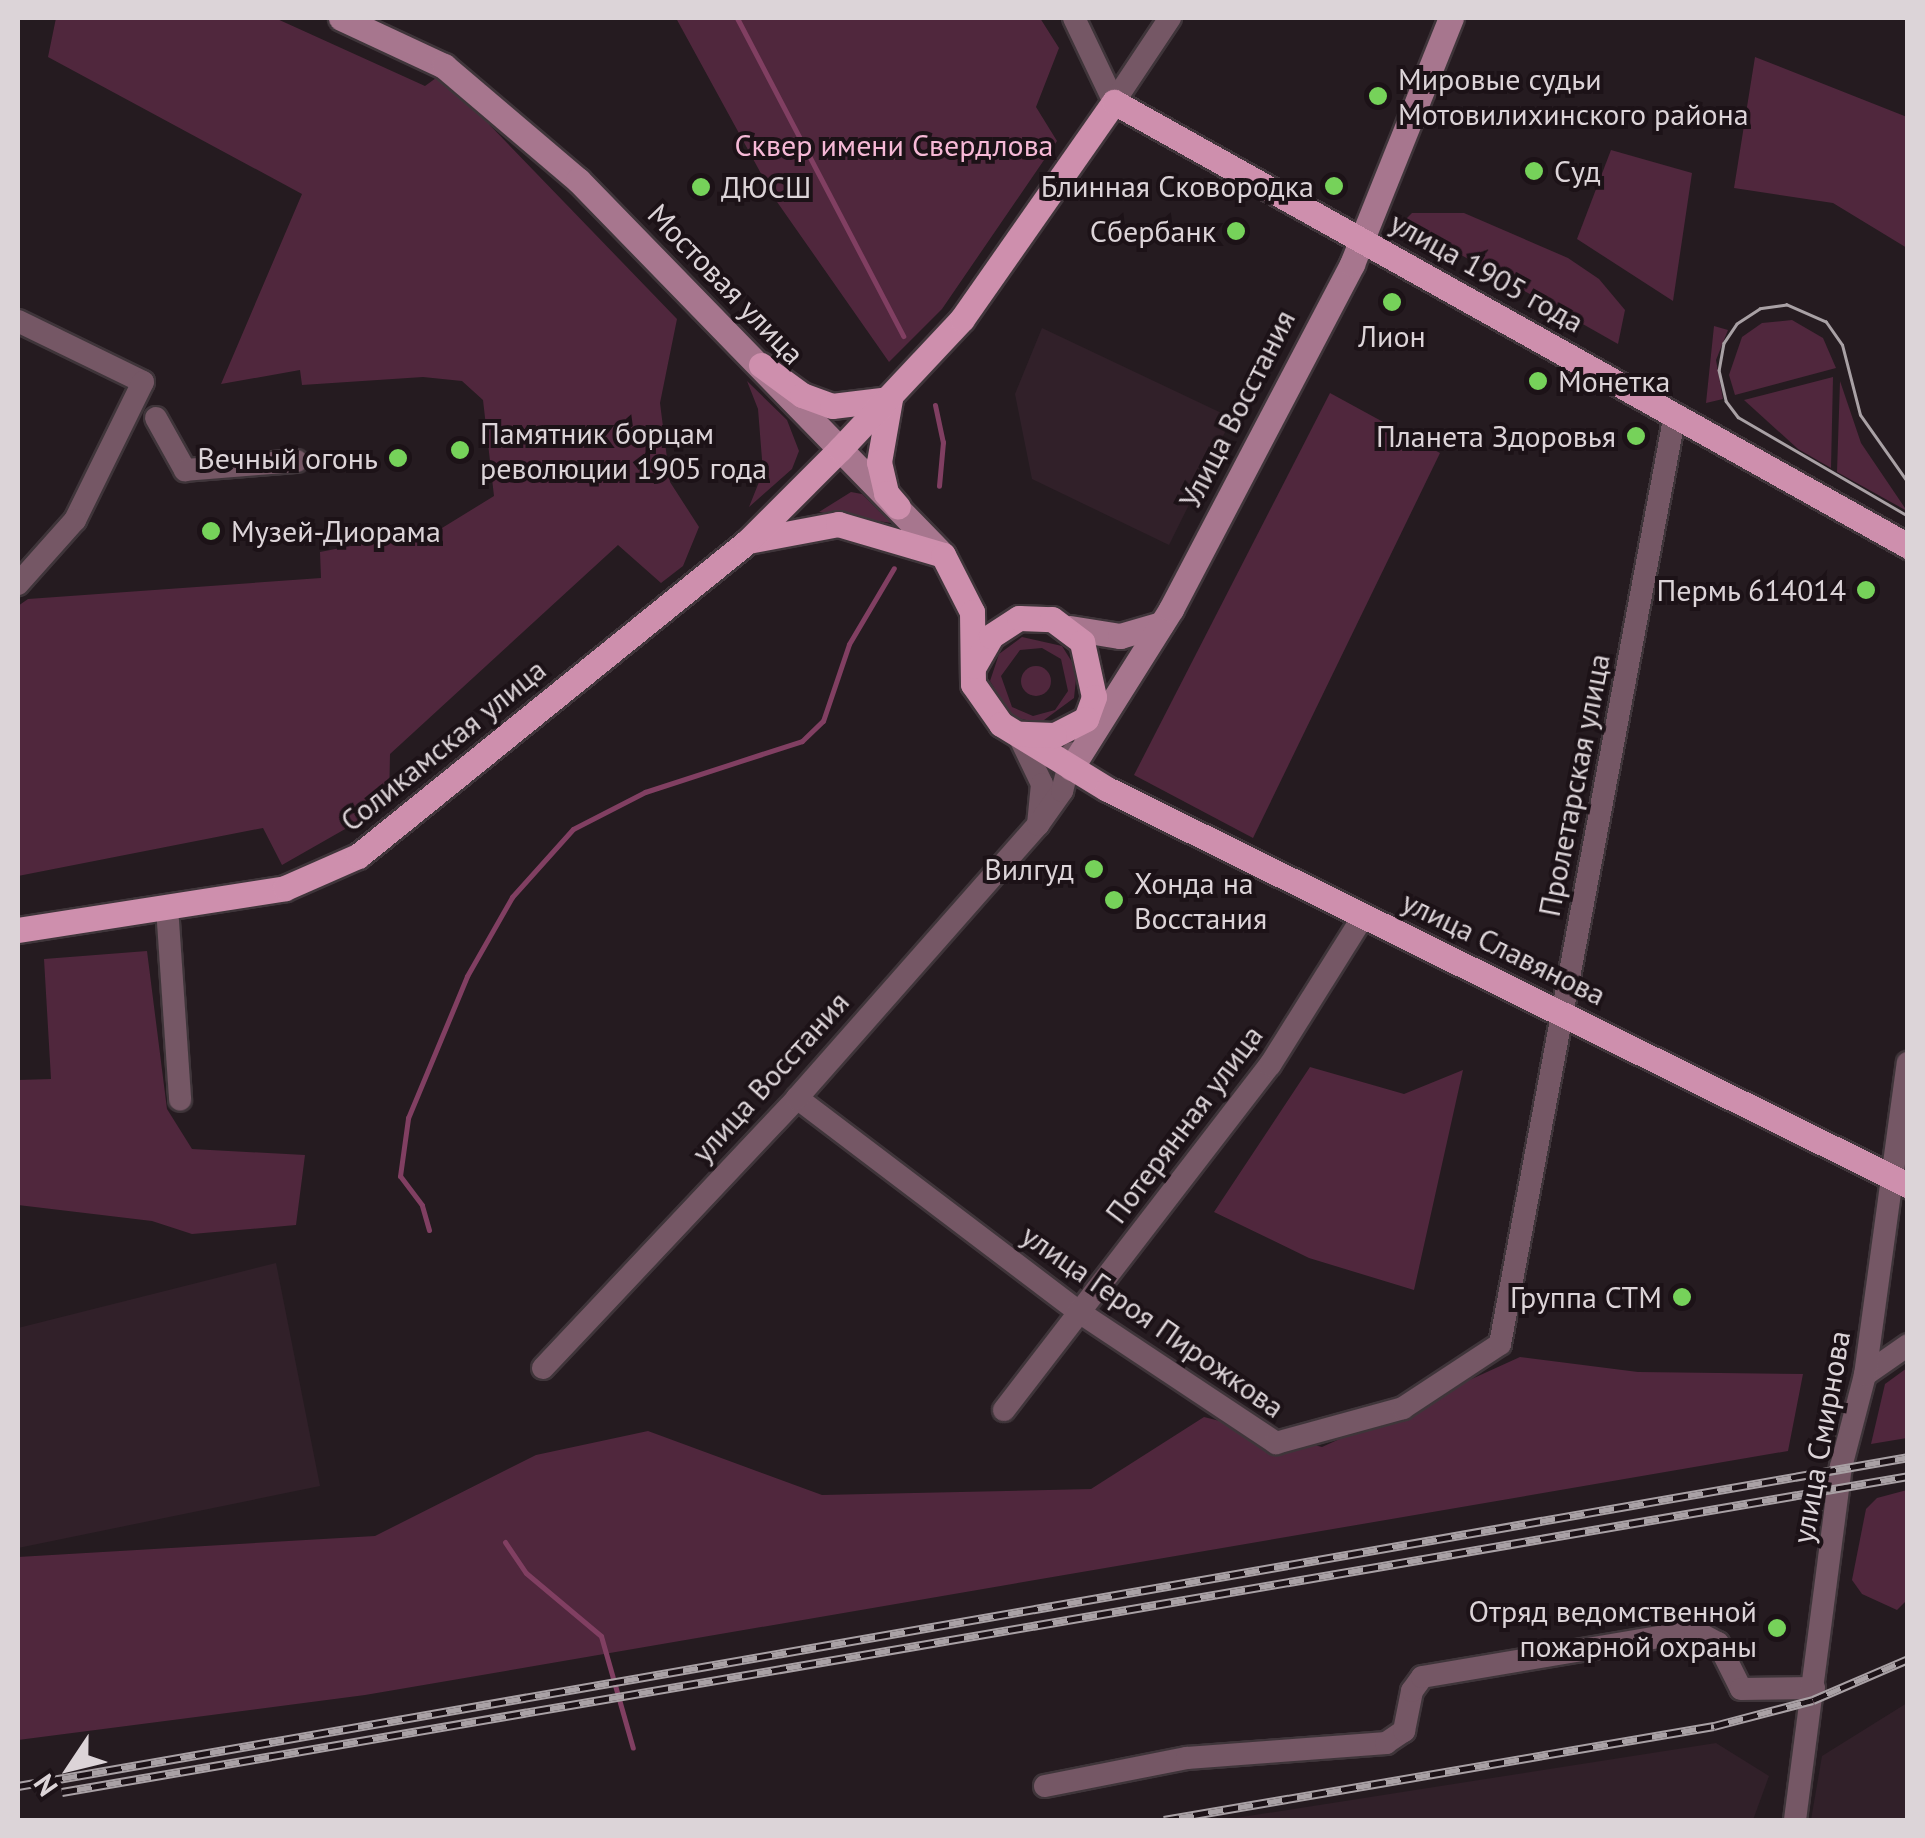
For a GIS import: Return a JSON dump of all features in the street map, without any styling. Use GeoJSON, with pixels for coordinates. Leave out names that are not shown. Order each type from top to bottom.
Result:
{"type":"FeatureCollection","features":[{"type":"Feature","properties":{"kind":"main road","name":"улица 1905 года"},"geometry":{"type":"LineString","coordinates":[[1114,102],[1908,546]]}},
{"type":"Feature","properties":{"kind":"main road","name":"Соликамская улица"},"geometry":{"type":"LineString","coordinates":[[18,930],[285,888],[358,856],[748,541],[890,399],[962,319],[1114,102]]}},
{"type":"Feature","properties":{"kind":"main road"},"geometry":{"type":"LineString","coordinates":[[762,365],[821,403],[873,405],[890,399],[879,462],[886,493],[898,508]]}},
{"type":"Feature","properties":{"kind":"main road","name":"Соликамская улица"},"geometry":{"type":"LineString","coordinates":[[748,541],[838,524],[943,555]]}},
{"type":"Feature","properties":{"kind":"main road","name":"Мостовая улица"},"geometry":{"type":"LineString","coordinates":[[943,555],[972,612],[971,670]]}},
{"type":"Feature","properties":{"kind":"main road"},"geometry":{"type":"LineString","coordinates":[[1036,616],[1070,628],[1090,659],[1094,696],[1086,720],[1054,735],[1018,734],[989,714],[971,670],[991,636],[1019,618],[1036,616]]}},
{"type":"Feature","properties":{"kind":"main road","name":"улица Славянова"},"geometry":{"type":"LineString","coordinates":[[1018,734],[1071,768],[1899,1182]]}},
{"type":"Feature","properties":{"kind":"street","name":"Мостовая улица"},"geometry":{"type":"LineString","coordinates":[[341,18],[444,66],[578,180],[943,555]]}},
{"type":"Feature","properties":{"kind":"street"},"geometry":{"type":"LineString","coordinates":[[1074,18],[1114,102]]}},
{"type":"Feature","properties":{"kind":"street","name":"Соликамская улица"},"geometry":{"type":"LineString","coordinates":[[1114,102],[1170,18]]}},
{"type":"Feature","properties":{"kind":"street"},"geometry":{"type":"LineString","coordinates":[[1364,240],[1451,18]]}},
{"type":"Feature","properties":{"kind":"street","name":"Улица Восстания"},"geometry":{"type":"LineString","coordinates":[[1142,658],[1364,240]]}},
{"type":"Feature","properties":{"kind":"street"},"geometry":{"type":"LineString","coordinates":[[18,321],[143,382],[75,520],[18,584]]}},
{"type":"Feature","properties":{"kind":"street","name":"Пролетарская улица"},"geometry":{"type":"LineString","coordinates":[[1500,1344],[1675,414]]}},
{"type":"Feature","properties":{"kind":"street"},"geometry":{"type":"LineString","coordinates":[[156,418],[185,470],[297,461]]}},
{"type":"Feature","properties":{"kind":"street"},"geometry":{"type":"LineString","coordinates":[[1070,628],[1120,636],[1166,616]]}},
{"type":"Feature","properties":{"kind":"street"},"geometry":{"type":"LineString","coordinates":[[1086,720],[1142,658]]}},
{"type":"Feature","properties":{"kind":"street"},"geometry":{"type":"LineString","coordinates":[[1071,768],[1142,658]]}},
{"type":"Feature","properties":{"kind":"street","name":"улица Восстания"},"geometry":{"type":"LineString","coordinates":[[543,1368],[797,1098],[1038,825],[1071,768],[1086,720]]}},
{"type":"Feature","properties":{"kind":"street"},"geometry":{"type":"LineString","coordinates":[[1018,734],[1042,784],[1038,825]]}},
{"type":"Feature","properties":{"kind":"street"},"geometry":{"type":"LineString","coordinates":[[167,907],[180,1100]]}},
{"type":"Feature","properties":{"kind":"street","name":"Потерянная улица"},"geometry":{"type":"LineString","coordinates":[[1004,1410],[1270,1064],[1364,915]]}},
{"type":"Feature","properties":{"kind":"street","name":"улица Смирнова"},"geometry":{"type":"LineString","coordinates":[[1795,1820],[1840,1478],[1865,1374],[1899,1182],[1908,1063]]}},
{"type":"Feature","properties":{"kind":"street","name":"улица Героя Пирожкова"},"geometry":{"type":"LineString","coordinates":[[797,1098],[1079,1312],[1276,1444],[1403,1408],[1500,1344]]}},
{"type":"Feature","properties":{"kind":"street"},"geometry":{"type":"LineString","coordinates":[[1865,1374],[1908,1344]]}},
{"type":"Feature","properties":{"kind":"street"},"geometry":{"type":"LineString","coordinates":[[1045,1786],[1187,1758],[1386,1743],[1404,1731],[1412,1691],[1422,1677],[1694,1631],[1718,1642],[1741,1689],[1814,1688]]}},
{"type":"Feature","properties":{"kind":"shaded area"},"geometry":{"type":"Polygon","coordinates":[[[1042,328],[1232,418],[1169,545],[1032,479],[1015,394],[1042,328]]]}},
{"type":"Feature","properties":{"kind":"shaded area"},"geometry":{"type":"Polygon","coordinates":[[[276,1263],[320,1486],[18,1548],[18,1328],[276,1263]]]}},
{"type":"Feature","properties":{"kind":"shaded area"},"geometry":{"type":"Polygon","coordinates":[[[1907,1703],[1907,1820],[1811,1820],[1822,1756],[1907,1703]]]}},
{"type":"Feature","properties":{"kind":"shaded area"},"geometry":{"type":"Polygon","coordinates":[[[1716,1743],[1769,1776],[1753,1820],[1223,1820],[1716,1743]]]}},
{"type":"Feature","properties":{"kind":"green space"},"geometry":{"type":"Polygon","coordinates":[[[56,18],[275,18],[425,86],[436,78],[455,89],[677,319],[660,403],[670,482],[699,527],[683,566],[661,583],[618,545],[390,754],[389,804],[282,865],[263,828],[18,876],[18,606],[28,599],[321,578],[320,552],[442,528],[494,496],[483,400],[462,381],[423,377],[302,385],[300,370],[221,384],[302,194],[48,57],[56,18]]]}},
{"type":"Feature","properties":{"kind":"green space","name":"Сквер имени Свердлова"},"geometry":{"type":"Polygon","coordinates":[[[676,18],[1040,18],[1059,48],[1036,107],[1057,141],[942,309],[889,362],[775,199],[676,18]]]}},
{"type":"Feature","properties":{"kind":"green space"},"geometry":{"type":"Polygon","coordinates":[[[1755,57],[1907,117],[1907,248],[1833,203],[1734,188],[1755,57]]]}},
{"type":"Feature","properties":{"kind":"green space"},"geometry":{"type":"Polygon","coordinates":[[[1611,150],[1692,173],[1673,301],[1577,239],[1611,150]]]}},
{"type":"Feature","properties":{"kind":"green space"},"geometry":{"type":"Polygon","coordinates":[[[1412,213],[1464,213],[1568,258],[1599,279],[1625,310],[1618,344],[1403,222],[1412,213]]]}},
{"type":"Feature","properties":{"kind":"green space"},"geometry":{"type":"Polygon","coordinates":[[[1792,320],[1823,338],[1836,368],[1735,395],[1729,375],[1742,337],[1762,323],[1792,320]]]}},
{"type":"Feature","properties":{"kind":"green space"},"geometry":{"type":"Polygon","coordinates":[[[1714,326],[1728,330],[1716,360],[1723,399],[1706,403],[1714,326]]]}},
{"type":"Feature","properties":{"kind":"green space"},"geometry":{"type":"Polygon","coordinates":[[[1833,377],[1831,468],[1798,449],[1744,400],[1833,377]]]}},
{"type":"Feature","properties":{"kind":"green space"},"geometry":{"type":"Polygon","coordinates":[[[747,381],[787,420],[799,451],[792,469],[749,507],[763,472],[758,409],[747,381]]]}},
{"type":"Feature","properties":{"kind":"green space"},"geometry":{"type":"Polygon","coordinates":[[[1840,381],[1861,443],[1907,511],[1837,472],[1840,381]]]}},
{"type":"Feature","properties":{"kind":"green space"},"geometry":{"type":"Polygon","coordinates":[[[1330,393],[1440,453],[1253,838],[1134,775],[1330,393]]]}},
{"type":"Feature","properties":{"kind":"green space"},"geometry":{"type":"Polygon","coordinates":[[[851,492],[862,494],[891,523],[819,512],[851,492]]]}},
{"type":"Feature","properties":{"kind":"green space"},"geometry":{"type":"Polygon","coordinates":[[[1022,637],[1062,646],[1077,670],[1074,698],[1040,723],[1012,717],[990,681],[999,654],[1022,637]],[[1042,648],[1020,650],[1001,676],[1012,707],[1033,716],[1055,710],[1068,691],[1061,659],[1042,648]]]}},
{"type":"Feature","properties":{"kind":"green space"},"geometry":{"type":"Polygon","coordinates":[[[1036,666],[1047,670],[1051,681],[1047,692],[1036,696],[1025,692],[1021,681],[1025,670],[1036,666]]]}},
{"type":"Feature","properties":{"kind":"green space"},"geometry":{"type":"Polygon","coordinates":[[[147,951],[167,1109],[192,1149],[305,1155],[296,1225],[192,1234],[152,1221],[18,1205],[18,1080],[51,1079],[44,959],[147,951]]]}},
{"type":"Feature","properties":{"kind":"green space"},"geometry":{"type":"Polygon","coordinates":[[[1310,1067],[1404,1094],[1463,1070],[1414,1290],[1309,1258],[1214,1212],[1310,1067]]]}},
{"type":"Feature","properties":{"kind":"green space"},"geometry":{"type":"Polygon","coordinates":[[[1520,1357],[1638,1372],[1803,1374],[1788,1451],[365,1695],[18,1740],[18,1557],[375,1536],[536,1455],[648,1431],[822,1495],[1091,1489],[1204,1417],[1322,1447],[1520,1357]]]}},
{"type":"Feature","properties":{"kind":"green space"},"geometry":{"type":"Polygon","coordinates":[[[1907,1368],[1907,1438],[1871,1444],[1885,1384],[1907,1368]]]}},
{"type":"Feature","properties":{"kind":"green space"},"geometry":{"type":"Polygon","coordinates":[[[1907,1490],[1907,1600],[1897,1610],[1862,1594],[1852,1580],[1866,1509],[1877,1498],[1907,1490]]]}},
{"type":"Feature","properties":{"kind":"waterway"},"geometry":{"type":"LineString","coordinates":[[737,18],[903,336]]}},
{"type":"Feature","properties":{"kind":"waterway"},"geometry":{"type":"LineString","coordinates":[[935,405],[943,442],[939,486]]}},
{"type":"Feature","properties":{"kind":"waterway"},"geometry":{"type":"LineString","coordinates":[[429,1230],[422,1205],[400,1176],[408,1118],[467,976],[512,897],[573,829],[645,792],[802,741],[823,721],[849,644],[894,568]]}},
{"type":"Feature","properties":{"kind":"waterway"},"geometry":{"type":"LineString","coordinates":[[505,1542],[526,1573],[601,1636],[633,1748]]}},
{"type":"Feature","properties":{"kind":"tram line"},"geometry":{"type":"LineString","coordinates":[[1908,483],[1860,415],[1842,345],[1826,322],[1787,305],[1760,309],[1737,324],[1724,343],[1719,370],[1726,401],[1738,417],[1908,516]]}},
{"type":"Feature","properties":{"kind":"railway"},"geometry":{"type":"LineString","coordinates":[[18,1786],[1908,1457]]}},
{"type":"Feature","properties":{"kind":"railway"},"geometry":{"type":"LineString","coordinates":[[62,1792],[1908,1476]]}},
{"type":"Feature","properties":{"kind":"railway"},"geometry":{"type":"LineString","coordinates":[[1164,1820],[1714,1726],[1813,1700],[1908,1659]]}},
{"type":"Feature","properties":{"kind":"place","name":"Мировые судьи Мотовилихинского района"},"geometry":{"type":"Point","coordinates":[1378,96]}},
{"type":"Feature","properties":{"kind":"place","name":"Суд"},"geometry":{"type":"Point","coordinates":[1534,171]}},
{"type":"Feature","properties":{"kind":"place","name":"Блинная Сковородка"},"geometry":{"type":"Point","coordinates":[1334,186]}},
{"type":"Feature","properties":{"kind":"place","name":"ДЮСШ"},"geometry":{"type":"Point","coordinates":[701,187]}},
{"type":"Feature","properties":{"kind":"place","name":"Сбербанк"},"geometry":{"type":"Point","coordinates":[1236,231]}},
{"type":"Feature","properties":{"kind":"place","name":"Лион"},"geometry":{"type":"Point","coordinates":[1392,302]}},
{"type":"Feature","properties":{"kind":"place","name":"Монетка"},"geometry":{"type":"Point","coordinates":[1538,381]}},
{"type":"Feature","properties":{"kind":"place","name":"Планета Здоровья"},"geometry":{"type":"Point","coordinates":[1636,436]}},
{"type":"Feature","properties":{"kind":"place","name":"Памятник борцам революции 1905 года"},"geometry":{"type":"Point","coordinates":[460,450]}},
{"type":"Feature","properties":{"kind":"place","name":"Вечный огонь"},"geometry":{"type":"Point","coordinates":[398,458]}},
{"type":"Feature","properties":{"kind":"place","name":"Музей-Диорама"},"geometry":{"type":"Point","coordinates":[211,531]}},
{"type":"Feature","properties":{"kind":"place","name":"Пермь 614014"},"geometry":{"type":"Point","coordinates":[1866,590]}},
{"type":"Feature","properties":{"kind":"place","name":"Вилгуд"},"geometry":{"type":"Point","coordinates":[1094,869]}},
{"type":"Feature","properties":{"kind":"place","name":"Хонда на Восстания"},"geometry":{"type":"Point","coordinates":[1114,900]}},
{"type":"Feature","properties":{"kind":"place","name":"Группа СТМ"},"geometry":{"type":"Point","coordinates":[1682,1297]}},
{"type":"Feature","properties":{"kind":"place","name":"Отряд ведомственной пожарной охраны"},"geometry":{"type":"Point","coordinates":[1777,1628]}}]}
